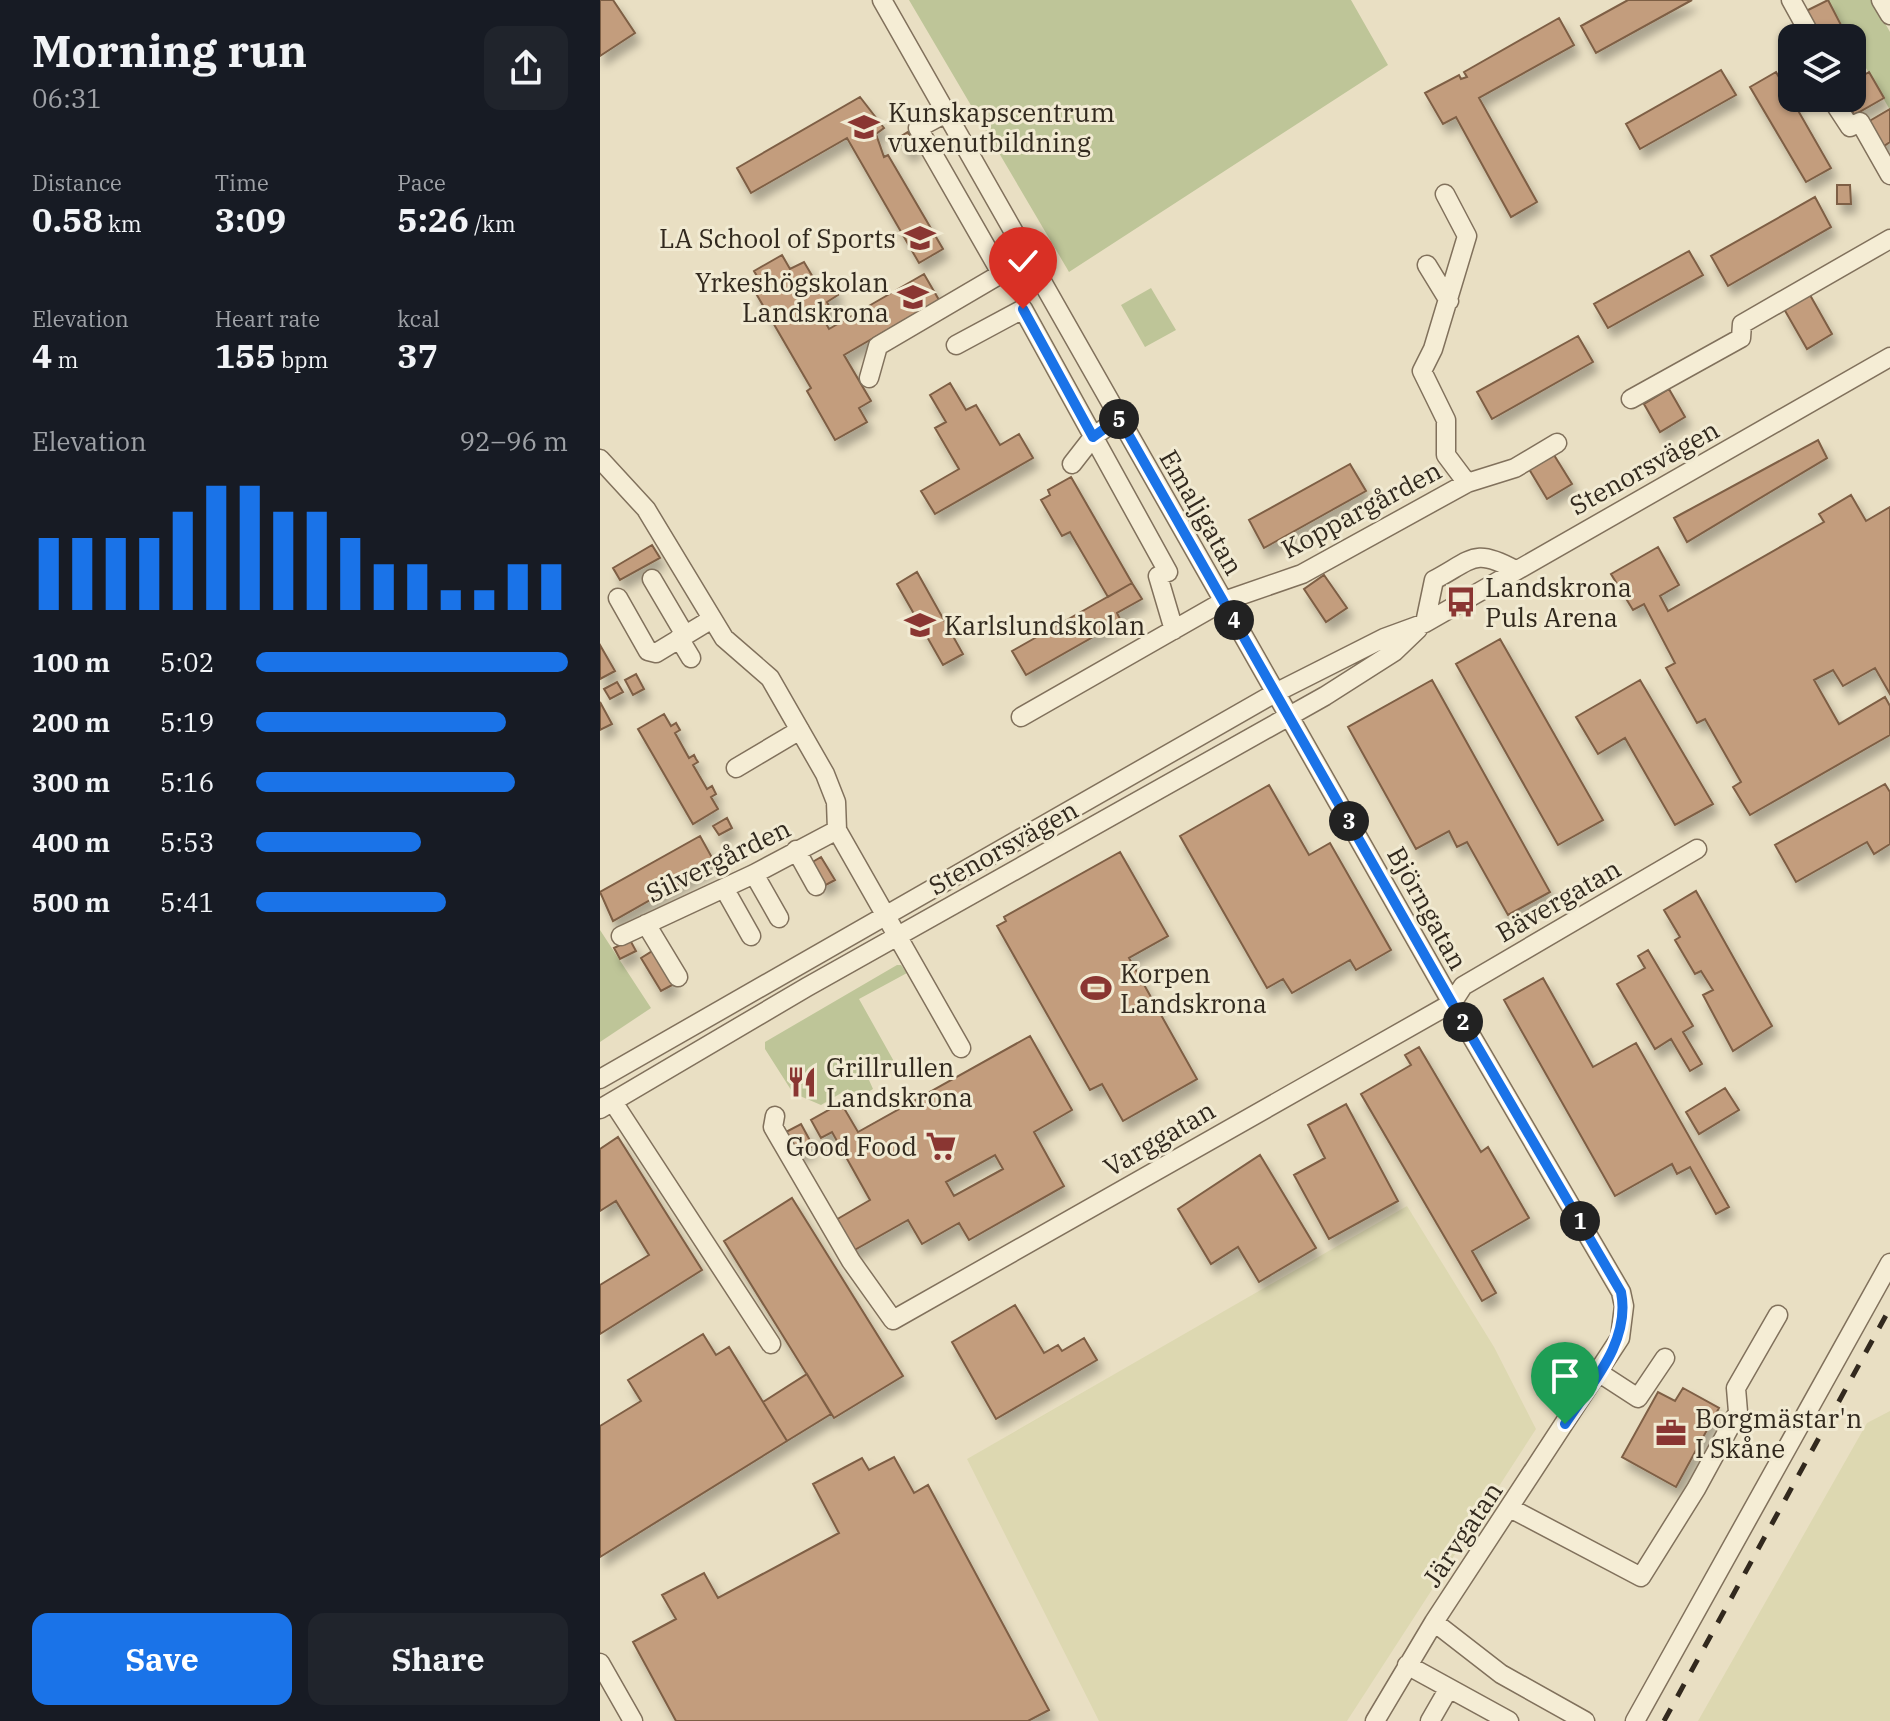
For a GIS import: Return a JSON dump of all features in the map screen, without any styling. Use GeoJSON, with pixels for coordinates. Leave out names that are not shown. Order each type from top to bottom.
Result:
{"type":"FeatureCollection","features":[{"type":"Feature","properties":{"kind":"street","name":"Emaljgatan"},"geometry":{"type":"LineString","coordinates":[[882,0],[1289,716]]}},
{"type":"Feature","properties":{"kind":"street"},"geometry":{"type":"LineString","coordinates":[[1791,0],[1804,24]]}},
{"type":"Feature","properties":{"kind":"street"},"geometry":{"type":"LineString","coordinates":[[1881,0],[1890,15]]}},
{"type":"Feature","properties":{"kind":"street"},"geometry":{"type":"LineString","coordinates":[[1840,112],[1850,127],[1860,122],[1890,175]]}},
{"type":"Feature","properties":{"kind":"street"},"geometry":{"type":"LineString","coordinates":[[946,113],[918,128],[1001,273]]}},
{"type":"Feature","properties":{"kind":"street"},"geometry":{"type":"LineString","coordinates":[[1445,194],[1467,236],[1449,301],[1422,371],[1446,420],[1446,455],[1467,483]]}},
{"type":"Feature","properties":{"kind":"street"},"geometry":{"type":"LineString","coordinates":[[1631,399],[1741,338],[1742,324],[1890,239]]}},
{"type":"Feature","properties":{"kind":"street"},"geometry":{"type":"LineString","coordinates":[[869,378],[878,346],[1028,258]]}},
{"type":"Feature","properties":{"kind":"street"},"geometry":{"type":"LineString","coordinates":[[1427,265],[1449,301]]}},
{"type":"Feature","properties":{"kind":"street"},"geometry":{"type":"LineString","coordinates":[[956,345],[1023,309],[1168,572],[1158,576],[1174,630]]}},
{"type":"Feature","properties":{"kind":"street","name":"Stenorsvägen"},"geometry":{"type":"LineString","coordinates":[[600,1079],[1275,693],[1384,638],[1425,623],[1890,357]]}},
{"type":"Feature","properties":{"kind":"street"},"geometry":{"type":"LineString","coordinates":[[1072,464],[1093,437],[1119,418]]}},
{"type":"Feature","properties":{"kind":"street","name":"Koppargården"},"geometry":{"type":"LineString","coordinates":[[1021,717],[1224,601],[1302,574],[1467,483],[1515,468],[1557,443]]}},
{"type":"Feature","properties":{"kind":"street"},"geometry":{"type":"LineString","coordinates":[[600,459],[646,509],[724,638],[770,678],[831,788],[836,802],[837,830],[961,1048]]}},
{"type":"Feature","properties":{"kind":"street"},"geometry":{"type":"LineString","coordinates":[[1425,623],[1434,580],[1479,556],[1491,557],[1515,570]]}},
{"type":"Feature","properties":{"kind":"street"},"geometry":{"type":"LineString","coordinates":[[652,579],[691,658]]}},
{"type":"Feature","properties":{"kind":"street"},"geometry":{"type":"LineString","coordinates":[[618,598],[648,651],[656,653],[712,619]]}},
{"type":"Feature","properties":{"kind":"street","name":"Stenorsvägen"},"geometry":{"type":"LineString","coordinates":[[607,1105],[898,936],[1289,716],[1394,652],[1425,623]]}},
{"type":"Feature","properties":{"kind":"street","name":"Björngatan"},"geometry":{"type":"LineString","coordinates":[[1289,716],[1621,1292],[1624,1306],[1620,1338]]}},
{"type":"Feature","properties":{"kind":"street"},"geometry":{"type":"LineString","coordinates":[[736,768],[800,730]]}},
{"type":"Feature","properties":{"kind":"street","name":"Silvergården"},"geometry":{"type":"LineString","coordinates":[[621,936],[754,874],[837,830]]}},
{"type":"Feature","properties":{"kind":"street","name":"Bävergatan"},"geometry":{"type":"LineString","coordinates":[[1452,1003],[1463,986],[1697,849]]}},
{"type":"Feature","properties":{"kind":"street"},"geometry":{"type":"LineString","coordinates":[[796,850],[816,886]]}},
{"type":"Feature","properties":{"kind":"street"},"geometry":{"type":"LineString","coordinates":[[754,874],[779,918]]}},
{"type":"Feature","properties":{"kind":"street"},"geometry":{"type":"LineString","coordinates":[[724,888],[751,936]]}},
{"type":"Feature","properties":{"kind":"street"},"geometry":{"type":"LineString","coordinates":[[646,924],[678,977]]}},
{"type":"Feature","properties":{"kind":"street","name":"Varggatan"},"geometry":{"type":"LineString","coordinates":[[775,1116],[773,1127],[851,1261],[893,1320],[1452,1003]]}},
{"type":"Feature","properties":{"kind":"street"},"geometry":{"type":"LineString","coordinates":[[607,1105],[771,1344]]}},
{"type":"Feature","properties":{"kind":"street"},"geometry":{"type":"LineString","coordinates":[[1635,1721],[1890,1263]]}},
{"type":"Feature","properties":{"kind":"street"},"geometry":{"type":"LineString","coordinates":[[1510,1508],[1641,1577],[1696,1489],[1738,1412],[1736,1388],[1778,1315]]}},
{"type":"Feature","properties":{"kind":"street","name":"Järvgatan"},"geometry":{"type":"LineString","coordinates":[[1375,1721],[1434,1622],[1620,1338]]}},
{"type":"Feature","properties":{"kind":"street"},"geometry":{"type":"LineString","coordinates":[[1598,1372],[1638,1398],[1665,1358]]}},
{"type":"Feature","properties":{"kind":"street"},"geometry":{"type":"LineString","coordinates":[[1434,1622],[1501,1674],[1585,1721]]}},
{"type":"Feature","properties":{"kind":"street"},"geometry":{"type":"LineString","coordinates":[[1407,1665],[1509,1721]]}},
{"type":"Feature","properties":{"kind":"street"},"geometry":{"type":"LineString","coordinates":[[603,1675],[633,1721]]}},
{"type":"Feature","properties":{"kind":"street"},"geometry":{"type":"LineString","coordinates":[[1430,1721],[1449,1688]]}},
{"type":"Feature","properties":{"kind":"shaded area"},"geometry":{"type":"Polygon","coordinates":[[[1407,1206],[1494,1347],[1536,1429],[1347,1721],[1099,1721],[967,1459],[1407,1206]]]}},
{"type":"Feature","properties":{"kind":"shaded area"},"geometry":{"type":"Polygon","coordinates":[[[1890,1411],[1890,1721],[1698,1721],[1867,1423],[1890,1411]]]}},
{"type":"Feature","properties":{"kind":"green space"},"geometry":{"type":"Polygon","coordinates":[[[909,0],[1351,0],[1388,65],[1069,272],[909,0]]]}},
{"type":"Feature","properties":{"kind":"green space"},"geometry":{"type":"Polygon","coordinates":[[[1827,0],[1872,0],[1890,32],[1890,110],[1866,68],[1866,24],[1841,24],[1827,0]]]}},
{"type":"Feature","properties":{"kind":"green space"},"geometry":{"type":"Polygon","coordinates":[[[1151,288],[1176,330],[1145,347],[1121,305],[1151,288]]]}},
{"type":"Feature","properties":{"kind":"green space"},"geometry":{"type":"Polygon","coordinates":[[[600,930],[651,1008],[600,1042],[600,930]]]}},
{"type":"Feature","properties":{"kind":"green space"},"geometry":{"type":"Polygon","coordinates":[[[901,965],[907,973],[859,999],[896,1065],[869,1080],[873,1089],[855,1100],[848,1089],[821,1105],[793,1093],[765,1049],[765,1042],[901,965]]]}},
{"type":"Feature","properties":{"kind":"building"},"geometry":{"type":"Polygon","coordinates":[[[600,0],[613,0],[635,33],[600,56],[600,0]]]}},
{"type":"Feature","properties":{"kind":"building"},"geometry":{"type":"Polygon","coordinates":[[[1628,0],[1692,0],[1596,53],[1581,26],[1628,0]]]}},
{"type":"Feature","properties":{"kind":"building"},"geometry":{"type":"Polygon","coordinates":[[[1828,0],[1840,24],[1810,24],[1804,12],[1828,0]]]}},
{"type":"Feature","properties":{"kind":"building"},"geometry":{"type":"Polygon","coordinates":[[[1559,18],[1574,45],[1479,98],[1537,202],[1511,217],[1456,117],[1443,124],[1425,93],[1459,75],[1461,79],[1467,77],[1464,72],[1559,18]]]}},
{"type":"Feature","properties":{"kind":"building"},"geometry":{"type":"Polygon","coordinates":[[[1721,70],[1736,95],[1640,149],[1626,124],[1721,70]]]}},
{"type":"Feature","properties":{"kind":"building"},"geometry":{"type":"Polygon","coordinates":[[[1776,72],[1778,112],[1799,112],[1831,168],[1806,182],[1750,87],[1776,72]]]}},
{"type":"Feature","properties":{"kind":"building"},"geometry":{"type":"Polygon","coordinates":[[[1869,72],[1884,98],[1866,108],[1866,74],[1869,72]]]}},
{"type":"Feature","properties":{"kind":"building"},"geometry":{"type":"Polygon","coordinates":[[[860,97],[884,128],[876,134],[884,157],[888,155],[943,249],[919,263],[847,138],[751,193],[737,168],[860,97]]]}},
{"type":"Feature","properties":{"kind":"building"},"geometry":{"type":"Polygon","coordinates":[[[1890,109],[1890,142],[1881,148],[1866,123],[1890,109]]]}},
{"type":"Feature","properties":{"kind":"building"},"geometry":{"type":"Polygon","coordinates":[[[908,132],[917,148],[907,153],[898,138],[908,132]]]}},
{"type":"Feature","properties":{"kind":"building"},"geometry":{"type":"Polygon","coordinates":[[[1837,185],[1850,185],[1851,204],[1837,204],[1837,185]]]}},
{"type":"Feature","properties":{"kind":"building"},"geometry":{"type":"Polygon","coordinates":[[[1815,197],[1831,227],[1728,286],[1711,256],[1815,197]]]}},
{"type":"Feature","properties":{"kind":"building"},"geometry":{"type":"Polygon","coordinates":[[[1689,251],[1703,275],[1608,328],[1594,304],[1689,251]]]}},
{"type":"Feature","properties":{"kind":"building"},"geometry":{"type":"Polygon","coordinates":[[[782,255],[790,269],[804,262],[820,289],[831,283],[838,295],[827,302],[830,308],[820,313],[829,329],[924,274],[939,300],[844,355],[871,401],[859,408],[867,422],[835,440],[807,391],[811,388],[754,290],[762,285],[754,271],[782,255]]]}},
{"type":"Feature","properties":{"kind":"building"},"geometry":{"type":"Polygon","coordinates":[[[1810,295],[1832,334],[1807,349],[1784,309],[1810,295]]]}},
{"type":"Feature","properties":{"kind":"building"},"geometry":{"type":"Polygon","coordinates":[[[1578,336],[1593,362],[1492,419],[1477,392],[1578,336]]]}},
{"type":"Feature","properties":{"kind":"building"},"geometry":{"type":"Polygon","coordinates":[[[950,383],[966,410],[976,405],[1000,445],[1019,434],[1033,458],[935,514],[921,491],[959,469],[935,428],[946,422],[930,395],[950,383]]]}},
{"type":"Feature","properties":{"kind":"building"},"geometry":{"type":"Polygon","coordinates":[[[1669,389],[1685,417],[1660,432],[1644,404],[1669,389]]]}},
{"type":"Feature","properties":{"kind":"building"},"geometry":{"type":"Polygon","coordinates":[[[1818,440],[1827,458],[1687,542],[1674,518],[1818,440]]]}},
{"type":"Feature","properties":{"kind":"building"},"geometry":{"type":"Polygon","coordinates":[[[1554,455],[1572,484],[1547,499],[1529,469],[1554,455]]]}},
{"type":"Feature","properties":{"kind":"building"},"geometry":{"type":"Polygon","coordinates":[[[1350,464],[1366,491],[1264,548],[1249,520],[1350,464]]]}},
{"type":"Feature","properties":{"kind":"building"},"geometry":{"type":"Polygon","coordinates":[[[1071,477],[1132,583],[1108,597],[1070,532],[1062,536],[1041,500],[1050,495],[1048,490],[1071,477]]]}},
{"type":"Feature","properties":{"kind":"building"},"geometry":{"type":"Polygon","coordinates":[[[1851,495],[1866,521],[1890,507],[1890,694],[1875,668],[1843,686],[1833,670],[1814,680],[1839,724],[1885,697],[1890,706],[1890,735],[1750,815],[1733,787],[1741,782],[1705,719],[1697,723],[1666,668],[1675,663],[1644,604],[1633,610],[1611,574],[1658,547],[1679,585],[1660,596],[1668,611],[1824,522],[1819,514],[1851,495]]]}},
{"type":"Feature","properties":{"kind":"building"},"geometry":{"type":"Polygon","coordinates":[[[652,545],[660,558],[620,580],[613,568],[652,545]]]}},
{"type":"Feature","properties":{"kind":"building"},"geometry":{"type":"Polygon","coordinates":[[[917,572],[963,654],[943,665],[897,584],[917,572]]]}},
{"type":"Feature","properties":{"kind":"building"},"geometry":{"type":"Polygon","coordinates":[[[1324,575],[1347,608],[1326,622],[1304,589],[1324,575]]]}},
{"type":"Feature","properties":{"kind":"building"},"geometry":{"type":"Polygon","coordinates":[[[1132,583],[1142,599],[1117,613],[1121,621],[1026,675],[1012,651],[1132,583]]]}},
{"type":"Feature","properties":{"kind":"building"},"geometry":{"type":"Polygon","coordinates":[[[1500,639],[1603,820],[1558,845],[1456,664],[1500,639]]]}},
{"type":"Feature","properties":{"kind":"building"},"geometry":{"type":"Polygon","coordinates":[[[600,645],[615,671],[600,679],[600,645]]]}},
{"type":"Feature","properties":{"kind":"building"},"geometry":{"type":"Polygon","coordinates":[[[636,674],[644,689],[633,695],[625,680],[636,674]]]}},
{"type":"Feature","properties":{"kind":"building"},"geometry":{"type":"Polygon","coordinates":[[[1432,680],[1550,892],[1508,915],[1467,842],[1457,847],[1449,831],[1416,849],[1348,727],[1432,680]]]}},
{"type":"Feature","properties":{"kind":"building"},"geometry":{"type":"Polygon","coordinates":[[[1640,680],[1713,804],[1675,825],[1625,738],[1598,754],[1576,717],[1640,680]]]}},
{"type":"Feature","properties":{"kind":"building"},"geometry":{"type":"Polygon","coordinates":[[[617,682],[623,692],[610,699],[604,689],[617,682]]]}},
{"type":"Feature","properties":{"kind":"building"},"geometry":{"type":"Polygon","coordinates":[[[600,702],[612,724],[600,730],[600,702]]]}},
{"type":"Feature","properties":{"kind":"building"},"geometry":{"type":"Polygon","coordinates":[[[664,714],[671,726],[676,723],[680,730],[675,733],[689,758],[694,755],[698,762],[693,765],[707,789],[712,786],[716,794],[711,797],[718,809],[693,824],[638,729],[664,714]]]}},
{"type":"Feature","properties":{"kind":"building"},"geometry":{"type":"Polygon","coordinates":[[[1885,784],[1890,792],[1890,844],[1874,854],[1867,842],[1796,882],[1775,845],[1885,784]]]}},
{"type":"Feature","properties":{"kind":"building"},"geometry":{"type":"Polygon","coordinates":[[[1269,785],[1309,855],[1330,843],[1391,950],[1356,970],[1350,960],[1292,993],[1283,979],[1267,988],[1180,836],[1269,785]]]}},
{"type":"Feature","properties":{"kind":"building"},"geometry":{"type":"Polygon","coordinates":[[[727,818],[732,828],[719,835],[713,826],[727,818]]]}},
{"type":"Feature","properties":{"kind":"building"},"geometry":{"type":"Polygon","coordinates":[[[700,836],[715,863],[613,921],[600,892],[700,836]]]}},
{"type":"Feature","properties":{"kind":"building"},"geometry":{"type":"Polygon","coordinates":[[[1120,852],[1168,936],[1129,958],[1197,1079],[1123,1121],[1102,1084],[1090,1090],[997,926],[1006,921],[1004,917],[1120,852]]]}},
{"type":"Feature","properties":{"kind":"building"},"geometry":{"type":"Polygon","coordinates":[[[821,857],[835,880],[822,887],[809,864],[821,857]]]}},
{"type":"Feature","properties":{"kind":"building"},"geometry":{"type":"Polygon","coordinates":[[[1696,891],[1772,1026],[1733,1051],[1703,995],[1713,990],[1701,971],[1695,974],[1675,940],[1680,937],[1664,910],[1696,891]]]}},
{"type":"Feature","properties":{"kind":"building"},"geometry":{"type":"Polygon","coordinates":[[[630,940],[636,951],[620,959],[614,948],[630,940]]]}},
{"type":"Feature","properties":{"kind":"building"},"geometry":{"type":"Polygon","coordinates":[[[654,950],[674,984],[661,991],[641,958],[654,950]]]}},
{"type":"Feature","properties":{"kind":"building"},"geometry":{"type":"Polygon","coordinates":[[[1648,950],[1693,1026],[1683,1032],[1702,1064],[1690,1071],[1671,1039],[1655,1049],[1617,984],[1645,968],[1638,956],[1648,950]]]}},
{"type":"Feature","properties":{"kind":"building"},"geometry":{"type":"Polygon","coordinates":[[[1543,978],[1593,1067],[1636,1043],[1729,1207],[1716,1214],[1690,1167],[1677,1174],[1672,1164],[1615,1196],[1504,1000],[1543,978]]]}},
{"type":"Feature","properties":{"kind":"building","name":"Good Food"},"geometry":{"type":"Polygon","coordinates":[[[1030,1036],[1072,1110],[1034,1132],[1064,1186],[969,1240],[959,1223],[922,1244],[908,1220],[851,1252],[834,1221],[870,1200],[832,1132],[821,1138],[811,1120],[841,1103],[858,1132],[1030,1036]],[[995,1155],[946,1182],[954,1196],[1003,1169],[995,1155]]]}},
{"type":"Feature","properties":{"kind":"building"},"geometry":{"type":"Polygon","coordinates":[[[1419,1047],[1481,1152],[1488,1147],[1529,1218],[1472,1251],[1496,1293],[1482,1301],[1361,1094],[1411,1065],[1405,1055],[1419,1047]]]}},
{"type":"Feature","properties":{"kind":"building"},"geometry":{"type":"Polygon","coordinates":[[[1725,1088],[1739,1110],[1699,1134],[1686,1112],[1725,1088]]]}},
{"type":"Feature","properties":{"kind":"building"},"geometry":{"type":"Polygon","coordinates":[[[1346,1104],[1398,1201],[1329,1239],[1294,1175],[1325,1158],[1308,1125],[1346,1104]]]}},
{"type":"Feature","properties":{"kind":"building"},"geometry":{"type":"Polygon","coordinates":[[[801,1124],[813,1146],[797,1155],[784,1133],[801,1124]]]}},
{"type":"Feature","properties":{"kind":"building"},"geometry":{"type":"Polygon","coordinates":[[[618,1137],[702,1270],[600,1334],[600,1285],[649,1255],[616,1201],[600,1211],[600,1149],[618,1137]]]}},
{"type":"Feature","properties":{"kind":"building"},"geometry":{"type":"Polygon","coordinates":[[[1260,1155],[1316,1248],[1259,1282],[1238,1247],[1211,1264],[1178,1209],[1260,1155]]]}},
{"type":"Feature","properties":{"kind":"building"},"geometry":{"type":"Polygon","coordinates":[[[792,1198],[903,1376],[834,1418],[724,1241],[792,1198]]]}},
{"type":"Feature","properties":{"kind":"building"},"geometry":{"type":"Polygon","coordinates":[[[1015,1305],[1044,1353],[1058,1345],[1062,1351],[1084,1338],[1097,1360],[996,1419],[952,1342],[1015,1305]]]}},
{"type":"Feature","properties":{"kind":"building"},"geometry":{"type":"Polygon","coordinates":[[[703,1334],[716,1355],[729,1347],[787,1441],[600,1557],[600,1426],[641,1401],[628,1380],[703,1334]]]}},
{"type":"Feature","properties":{"kind":"building"},"geometry":{"type":"Polygon","coordinates":[[[807,1374],[831,1414],[787,1441],[763,1402],[807,1374]]]}},
{"type":"Feature","properties":{"kind":"building","name":"Borgmästar'n I Skåne"},"geometry":{"type":"Polygon","coordinates":[[[1683,1388],[1719,1408],[1676,1487],[1622,1457],[1658,1392],[1675,1401],[1683,1388]]]}},
{"type":"Feature","properties":{"kind":"building"},"geometry":{"type":"Polygon","coordinates":[[[894,1457],[914,1493],[928,1485],[1049,1710],[1028,1721],[676,1721],[633,1642],[676,1619],[662,1595],[704,1573],[718,1598],[839,1533],[813,1484],[862,1458],[869,1470],[894,1457]]]}},
{"type":"Feature","properties":{"kind":"railway"},"geometry":{"type":"LineString","coordinates":[[1664,1721],[1890,1308]]}},
{"type":"Feature","properties":{"kind":"place","name":"Kunskapscentrum vuxenutbildning"},"geometry":{"type":"Point","coordinates":[864,127]}},
{"type":"Feature","properties":{"kind":"place","name":"LA School of Sports"},"geometry":{"type":"Point","coordinates":[920,238]}},
{"type":"Feature","properties":{"kind":"place","name":"Yrkeshögskolan Landskrona"},"geometry":{"type":"Point","coordinates":[913,297]}},
{"type":"Feature","properties":{"kind":"place","name":"Landskrona Puls Arena"},"geometry":{"type":"Point","coordinates":[1461,602]}},
{"type":"Feature","properties":{"kind":"place","name":"Karlslundskolan"},"geometry":{"type":"Point","coordinates":[920,625]}},
{"type":"Feature","properties":{"kind":"place","name":"Korpen Landskrona"},"geometry":{"type":"Point","coordinates":[1096,988]}},
{"type":"Feature","properties":{"kind":"place","name":"Grillrullen Landskrona"},"geometry":{"type":"Point","coordinates":[802,1082]}},
{"type":"Feature","properties":{"kind":"place","name":"Good Food"},"geometry":{"type":"Point","coordinates":[941,1146]}},
{"type":"Feature","properties":{"kind":"place","name":"Borgmästar'n I Skåne"},"geometry":{"type":"Point","coordinates":[1671,1433]}},
{"type":"Feature","properties":{"kind":"route"},"geometry":{"type":"LineString","coordinates":[[1023,309],[1093,437],[1119,418],[1452,1003],[1621,1292],[1624,1306],[1620,1338],[1565,1424]]}}]}
